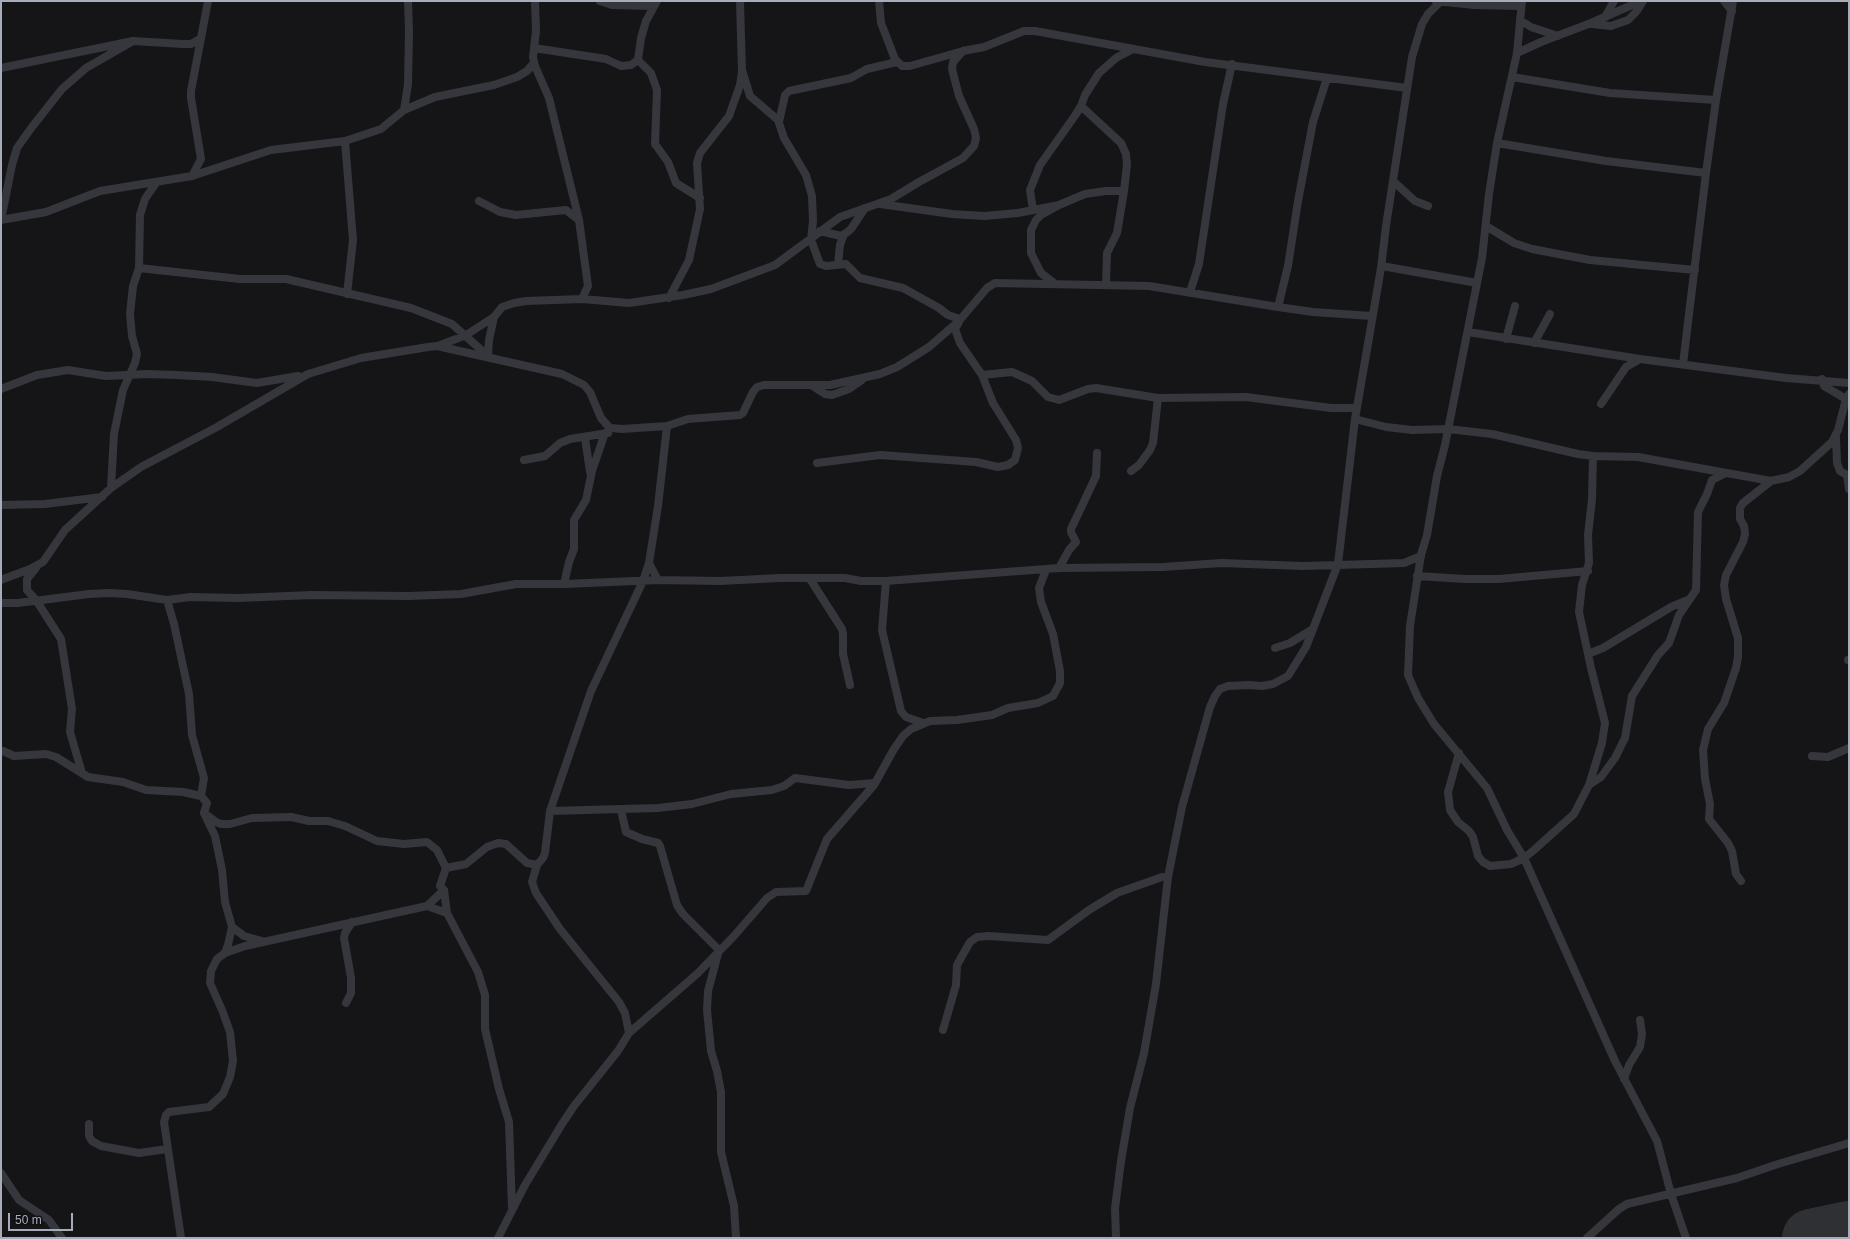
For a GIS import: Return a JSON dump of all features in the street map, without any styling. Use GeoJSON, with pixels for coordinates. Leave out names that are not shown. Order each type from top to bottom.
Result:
{"type":"FeatureCollection","features":[{"type":"Feature","properties":{"kind":"street"},"geometry":{"type":"LineString","coordinates":[[192,176],[201,158],[191,98],[200,39],[208,1]]}},
{"type":"Feature","properties":{"kind":"street"},"geometry":{"type":"LineString","coordinates":[[404,110],[408,84],[408,1]]}},
{"type":"Feature","properties":{"kind":"street"},"geometry":{"type":"LineString","coordinates":[[535,1],[536,31],[533,57],[534,63],[549,98],[579,220],[588,286],[599,301]]}},
{"type":"Feature","properties":{"kind":"street"},"geometry":{"type":"LineString","coordinates":[[600,1],[612,6],[656,4]]}},
{"type":"Feature","properties":{"kind":"street"},"geometry":{"type":"LineString","coordinates":[[669,298],[689,260],[700,209],[697,163],[700,153],[728,116],[740,85],[742,70],[740,1]]}},
{"type":"Feature","properties":{"kind":"street"},"geometry":{"type":"LineString","coordinates":[[879,1],[881,22],[897,62],[902,66],[910,66],[963,51],[984,47],[1028,30],[1205,62],[1232,64],[1407,88]]}},
{"type":"Feature","properties":{"kind":"street"},"geometry":{"type":"LineString","coordinates":[[1116,1238],[1115,1208],[1121,1160],[1130,1108],[1144,1053],[1156,984],[1168,877],[1182,807],[1210,707],[1220,689],[1228,686],[1262,686],[1280,681],[1288,676],[1306,647],[1338,564],[1355,419],[1382,266],[1407,88],[1417,36],[1428,14],[1438,1],[1474,5],[1522,3],[1517,53],[1497,143],[1478,283],[1417,576],[1410,626],[1408,675],[1418,698],[1434,724],[1487,788],[1507,830],[1524,858],[1615,1061],[1657,1141],[1671,1194],[1686,1238]]}},
{"type":"Feature","properties":{"kind":"street"},"geometry":{"type":"LineString","coordinates":[[1606,17],[1614,1]]}},
{"type":"Feature","properties":{"kind":"street"},"geometry":{"type":"LineString","coordinates":[[1517,53],[1591,24],[1642,1]]}},
{"type":"Feature","properties":{"kind":"street"},"geometry":{"type":"LineString","coordinates":[[1591,24],[1611,26],[1628,20],[1636,12],[1642,1]]}},
{"type":"Feature","properties":{"kind":"street"},"geometry":{"type":"LineString","coordinates":[[1724,1],[1732,11]]}},
{"type":"Feature","properties":{"kind":"street"},"geometry":{"type":"LineString","coordinates":[[1683,364],[1716,100],[1733,1]]}},
{"type":"Feature","properties":{"kind":"street"},"geometry":{"type":"LineString","coordinates":[[534,48],[606,59],[621,66],[631,65],[638,60],[641,38],[646,21],[656,4]]}},
{"type":"Feature","properties":{"kind":"street"},"geometry":{"type":"LineString","coordinates":[[1520,20],[1531,27],[1558,36]]}},
{"type":"Feature","properties":{"kind":"street"},"geometry":{"type":"LineString","coordinates":[[1,68],[133,40],[183,44],[193,43],[200,39]]}},
{"type":"Feature","properties":{"kind":"street"},"geometry":{"type":"LineString","coordinates":[[133,40],[86,68],[62,90],[32,127],[17,148],[1,220],[46,212],[100,191],[192,176],[271,150],[345,141],[380,129],[404,110],[435,97],[494,85],[517,77],[527,72],[534,63]]}},
{"type":"Feature","properties":{"kind":"street"},"geometry":{"type":"LineString","coordinates":[[1033,210],[1030,196],[1033,179],[1040,165],[1081,106],[1085,96],[1099,73],[1116,58],[1132,50]]}},
{"type":"Feature","properties":{"kind":"street"},"geometry":{"type":"LineString","coordinates":[[437,346],[466,335],[494,317],[502,307],[514,303],[582,299],[629,303],[669,298],[711,289],[775,264],[811,240],[840,217],[891,200],[919,182],[963,158],[974,146],[976,138],[974,129],[959,96],[952,69],[953,62],[963,51]]}},
{"type":"Feature","properties":{"kind":"street"},"geometry":{"type":"LineString","coordinates":[[638,60],[651,73],[657,90],[655,144],[668,162],[676,183],[700,198]]}},
{"type":"Feature","properties":{"kind":"street"},"geometry":{"type":"LineString","coordinates":[[779,122],[785,95],[789,91],[851,78],[867,69],[897,62]]}},
{"type":"Feature","properties":{"kind":"street"},"geometry":{"type":"LineString","coordinates":[[1190,292],[1199,264],[1221,120],[1232,64]]}},
{"type":"Feature","properties":{"kind":"street"},"geometry":{"type":"LineString","coordinates":[[742,70],[750,96],[770,112],[779,122],[784,138],[806,175],[811,189],[813,222],[811,240],[820,264],[826,266],[846,264],[860,278],[902,288],[914,293],[948,315],[960,320]]}},
{"type":"Feature","properties":{"kind":"street"},"geometry":{"type":"LineString","coordinates":[[1512,77],[1610,93],[1716,100]]}},
{"type":"Feature","properties":{"kind":"street"},"geometry":{"type":"LineString","coordinates":[[1278,308],[1288,266],[1298,201],[1313,122],[1327,78]]}},
{"type":"Feature","properties":{"kind":"street"},"geometry":{"type":"LineString","coordinates":[[1081,106],[1123,147],[1127,165],[1117,232],[1107,252],[1106,284]]}},
{"type":"Feature","properties":{"kind":"street"},"geometry":{"type":"LineString","coordinates":[[345,141],[353,240],[347,294]]}},
{"type":"Feature","properties":{"kind":"street"},"geometry":{"type":"LineString","coordinates":[[1497,143],[1606,161],[1706,174]]}},
{"type":"Feature","properties":{"kind":"street"},"geometry":{"type":"LineString","coordinates":[[1393,181],[1415,201],[1428,206]]}},
{"type":"Feature","properties":{"kind":"street"},"geometry":{"type":"LineString","coordinates":[[111,488],[114,434],[123,390],[131,375],[137,354],[132,336],[130,314],[133,286],[139,268],[140,215],[145,199],[156,183]]}},
{"type":"Feature","properties":{"kind":"street"},"geometry":{"type":"LineString","coordinates":[[878,204],[952,214],[971,215],[1018,213],[1059,204],[1095,192],[1124,191]]}},
{"type":"Feature","properties":{"kind":"street"},"geometry":{"type":"LineString","coordinates":[[479,201],[500,212],[516,215],[566,210],[579,220]]}},
{"type":"Feature","properties":{"kind":"street"},"geometry":{"type":"LineString","coordinates":[[1054,284],[1041,274],[1036,266],[1031,253],[1031,230],[1040,215],[1059,204]]}},
{"type":"Feature","properties":{"kind":"street"},"geometry":{"type":"LineString","coordinates":[[820,232],[840,236],[844,234],[851,228],[865,208]]}},
{"type":"Feature","properties":{"kind":"street"},"geometry":{"type":"LineString","coordinates":[[1486,226],[1514,243],[1532,249],[1590,260],[1695,270]]}},
{"type":"Feature","properties":{"kind":"street"},"geometry":{"type":"LineString","coordinates":[[838,264],[840,245],[844,234]]}},
{"type":"Feature","properties":{"kind":"street"},"geometry":{"type":"LineString","coordinates":[[1382,266],[1478,283]]}},
{"type":"Feature","properties":{"kind":"street"},"geometry":{"type":"LineString","coordinates":[[139,268],[240,279],[286,279],[411,308],[452,324],[489,357]]}},
{"type":"Feature","properties":{"kind":"street"},"geometry":{"type":"LineString","coordinates":[[1,389],[37,376],[65,370],[90,372],[106,376],[148,374],[212,377],[256,383],[308,374],[361,358],[428,346],[437,346],[562,374],[579,382],[590,392],[596,408],[604,422],[611,428],[622,429],[667,426],[688,419],[740,415],[753,392],[758,387],[764,385],[813,386],[840,384],[880,374],[903,363],[930,347],[960,320],[987,288],[995,283],[1149,286],[1278,308],[1372,316]]}},
{"type":"Feature","properties":{"kind":"street"},"geometry":{"type":"LineString","coordinates":[[582,299],[588,286]]}},
{"type":"Feature","properties":{"kind":"street"},"geometry":{"type":"LineString","coordinates":[[1506,339],[1515,306]]}},
{"type":"Feature","properties":{"kind":"street"},"geometry":{"type":"LineString","coordinates":[[1534,343],[1550,314]]}},
{"type":"Feature","properties":{"kind":"street"},"geometry":{"type":"LineString","coordinates":[[489,357],[488,340],[494,317]]}},
{"type":"Feature","properties":{"kind":"street"},"geometry":{"type":"LineString","coordinates":[[817,463],[894,455],[976,462],[998,466],[1008,465],[1015,460],[1017,457],[1018,448],[1016,440],[993,403],[982,375],[960,343],[955,330],[960,320]]}},
{"type":"Feature","properties":{"kind":"street"},"geometry":{"type":"LineString","coordinates":[[1468,332],[1640,359],[1786,378],[1849,383]]}},
{"type":"Feature","properties":{"kind":"street"},"geometry":{"type":"LineString","coordinates":[[1601,404],[1626,367],[1640,359]]}},
{"type":"Feature","properties":{"kind":"street"},"geometry":{"type":"LineString","coordinates":[[136,360],[139,366],[148,374]]}},
{"type":"Feature","properties":{"kind":"street"},"geometry":{"type":"LineString","coordinates":[[982,375],[1012,372],[1032,381],[1048,397],[1059,400],[1088,389],[1096,388],[1158,398],[1246,397],[1331,408],[1357,408]]}},
{"type":"Feature","properties":{"kind":"street"},"geometry":{"type":"LineString","coordinates":[[82,773],[70,732],[71,704],[61,639],[36,600],[27,590],[27,579],[38,565],[49,555],[65,530],[103,497],[111,488],[141,467],[217,427],[308,374]]}},
{"type":"Feature","properties":{"kind":"street"},"geometry":{"type":"LineString","coordinates":[[1822,380],[1824,386],[1847,397],[1836,436],[1838,463],[1840,471],[1848,474],[1849,489]]}},
{"type":"Feature","properties":{"kind":"street"},"geometry":{"type":"LineString","coordinates":[[1131,471],[1139,464],[1150,450],[1153,443],[1158,398]]}},
{"type":"Feature","properties":{"kind":"street"},"geometry":{"type":"LineString","coordinates":[[1355,419],[1373,424],[1406,429],[1448,429],[1492,434],[1561,451],[1593,456],[1638,456],[1771,482]]}},
{"type":"Feature","properties":{"kind":"street"},"geometry":{"type":"LineString","coordinates":[[629,1033],[625,1013],[619,1002],[560,929],[536,893],[532,882],[537,865],[546,852],[550,811],[591,691],[643,581],[649,563],[658,506],[667,426]]}},
{"type":"Feature","properties":{"kind":"street"},"geometry":{"type":"LineString","coordinates":[[524,460],[545,456],[563,441],[585,438],[622,429]]}},
{"type":"Feature","properties":{"kind":"street"},"geometry":{"type":"LineString","coordinates":[[564,584],[569,562],[574,549],[574,520],[586,500],[598,450],[605,433]]}},
{"type":"Feature","properties":{"kind":"street"},"geometry":{"type":"LineString","coordinates":[[1741,881],[1736,874],[1732,851],[1728,843],[1709,819],[1710,804],[1705,780],[1703,750],[1708,729],[1724,703],[1736,668],[1738,656],[1738,638],[1726,599],[1724,585],[1726,575],[1743,542],[1745,534],[1744,526],[1740,518],[1740,508],[1743,503],[1771,482],[1789,477],[1800,471],[1826,449],[1836,436]]}},
{"type":"Feature","properties":{"kind":"street"},"geometry":{"type":"LineString","coordinates":[[585,438],[591,476]]}},
{"type":"Feature","properties":{"kind":"street"},"geometry":{"type":"LineString","coordinates":[[1059,568],[1069,550],[1076,542],[1071,532],[1071,528],[1096,476],[1097,453]]}},
{"type":"Feature","properties":{"kind":"street"},"geometry":{"type":"LineString","coordinates":[[1459,753],[1448,792],[1450,810],[1454,817],[1469,831],[1473,837],[1478,856],[1483,862],[1490,866],[1511,864],[1524,858],[1559,829],[1574,814],[1589,785],[1606,723],[1588,654],[1581,622],[1579,604],[1582,585],[1588,571],[1588,535],[1592,499],[1593,456]]}},
{"type":"Feature","properties":{"kind":"street"},"geometry":{"type":"LineString","coordinates":[[1589,785],[1601,777],[1615,758],[1626,738],[1632,696],[1658,655],[1669,643],[1679,616],[1697,585],[1698,512],[1712,480],[1725,474]]}},
{"type":"Feature","properties":{"kind":"street"},"geometry":{"type":"LineString","coordinates":[[1,505],[45,504],[103,497]]}},
{"type":"Feature","properties":{"kind":"street"},"geometry":{"type":"LineString","coordinates":[[1,603],[18,603],[109,593],[128,594],[167,600],[190,597],[238,598],[312,594],[409,596],[461,594],[516,584],[564,584],[658,580],[845,578],[861,581],[886,581],[1059,568],[1163,567],[1221,563],[1303,566],[1404,563],[1422,556]]}},
{"type":"Feature","properties":{"kind":"street"},"geometry":{"type":"LineString","coordinates":[[649,563],[658,580]]}},
{"type":"Feature","properties":{"kind":"street"},"geometry":{"type":"LineString","coordinates":[[1,580],[38,565]]}},
{"type":"Feature","properties":{"kind":"street"},"geometry":{"type":"LineString","coordinates":[[498,1238],[512,1209],[562,1124],[574,1106],[618,1051],[629,1033],[677,992],[734,936],[767,898],[776,892],[806,891],[819,857],[830,835],[875,783],[898,741],[911,728],[923,723],[992,715],[1008,708],[1038,703],[1053,696],[1060,683],[1060,671],[1053,634],[1041,602],[1039,588],[1046,570]]}},
{"type":"Feature","properties":{"kind":"street"},"geometry":{"type":"LineString","coordinates":[[1417,576],[1465,579],[1499,579],[1588,571]]}},
{"type":"Feature","properties":{"kind":"street"},"geometry":{"type":"LineString","coordinates":[[810,579],[842,629],[843,654],[850,685]]}},
{"type":"Feature","properties":{"kind":"street"},"geometry":{"type":"LineString","coordinates":[[886,581],[882,630],[901,711],[906,717],[923,723]]}},
{"type":"Feature","properties":{"kind":"street"},"geometry":{"type":"LineString","coordinates":[[1588,654],[1603,648],[1671,607],[1690,599]]}},
{"type":"Feature","properties":{"kind":"street"},"geometry":{"type":"LineString","coordinates":[[167,600],[189,694],[192,735],[204,778],[201,796]]}},
{"type":"Feature","properties":{"kind":"street"},"geometry":{"type":"LineString","coordinates":[[1275,648],[1290,643],[1313,629]]}},
{"type":"Feature","properties":{"kind":"street"},"geometry":{"type":"LineString","coordinates":[[1812,756],[1828,757],[1849,748]]}},
{"type":"Feature","properties":{"kind":"street"},"geometry":{"type":"LineString","coordinates":[[3,751],[14,756],[46,754],[56,757],[88,777],[123,782],[146,790],[183,792],[201,796],[207,803],[204,812],[215,836],[222,870],[225,902],[232,927],[225,952],[215,962],[210,977],[213,992],[222,1010],[230,1032],[233,1061],[230,1077],[223,1094],[209,1107],[191,1111],[174,1111],[166,1116],[164,1125],[181,1238]]}},
{"type":"Feature","properties":{"kind":"street"},"geometry":{"type":"LineString","coordinates":[[550,811],[621,810],[692,804],[731,794],[772,790],[784,786],[795,778],[850,784],[875,783]]}},
{"type":"Feature","properties":{"kind":"street"},"geometry":{"type":"LineString","coordinates":[[621,810],[626,832],[642,839],[658,843],[677,905],[683,914],[719,950]]}},
{"type":"Feature","properties":{"kind":"street"},"geometry":{"type":"LineString","coordinates":[[204,812],[216,822],[221,824],[230,824],[252,818],[291,818],[309,821],[328,821],[345,826],[377,841],[404,844],[427,842],[437,850],[446,868],[440,886],[444,890],[447,913],[482,982],[485,1029],[499,1089],[509,1122],[512,1209]]}},
{"type":"Feature","properties":{"kind":"street"},"geometry":{"type":"LineString","coordinates":[[446,868],[466,864],[487,847],[498,843],[506,844],[527,863],[537,865]]}},
{"type":"Feature","properties":{"kind":"street"},"geometry":{"type":"LineString","coordinates":[[943,1030],[956,985],[957,965],[970,942],[977,937],[988,936],[1048,940],[1089,910],[1117,893],[1162,877],[1168,877]]}},
{"type":"Feature","properties":{"kind":"street"},"geometry":{"type":"LineString","coordinates":[[225,952],[245,946],[426,906],[444,890]]}},
{"type":"Feature","properties":{"kind":"street"},"geometry":{"type":"LineString","coordinates":[[426,906],[447,913]]}},
{"type":"Feature","properties":{"kind":"street"},"geometry":{"type":"LineString","coordinates":[[346,1003],[351,993],[351,978],[344,938],[345,932],[352,922]]}},
{"type":"Feature","properties":{"kind":"street"},"geometry":{"type":"LineString","coordinates":[[232,927],[248,938],[265,942]]}},
{"type":"Feature","properties":{"kind":"street"},"geometry":{"type":"LineString","coordinates":[[719,950],[708,991],[707,1010],[711,1051],[718,1071],[721,1092],[721,1152],[734,1206],[736,1238]]}},
{"type":"Feature","properties":{"kind":"street"},"geometry":{"type":"LineString","coordinates":[[1624,1079],[1629,1065],[1640,1047],[1642,1034],[1640,1020]]}},
{"type":"Feature","properties":{"kind":"street"},"geometry":{"type":"LineString","coordinates":[[89,1124],[89,1136],[92,1141],[100,1146],[139,1153],[167,1149]]}},
{"type":"Feature","properties":{"kind":"street"},"geometry":{"type":"LineString","coordinates":[[1588,1238],[1613,1214],[1627,1204],[1737,1178],[1849,1143]]}},
{"type":"Feature","properties":{"kind":"street"},"geometry":{"type":"LineString","coordinates":[[1,1173],[19,1200],[49,1220],[62,1238]]}},
{"type":"Feature","properties":{"kind":"runway"},"geometry":{"type":"LineString","coordinates":[[1811,1238],[1849,1230]]}}]}
